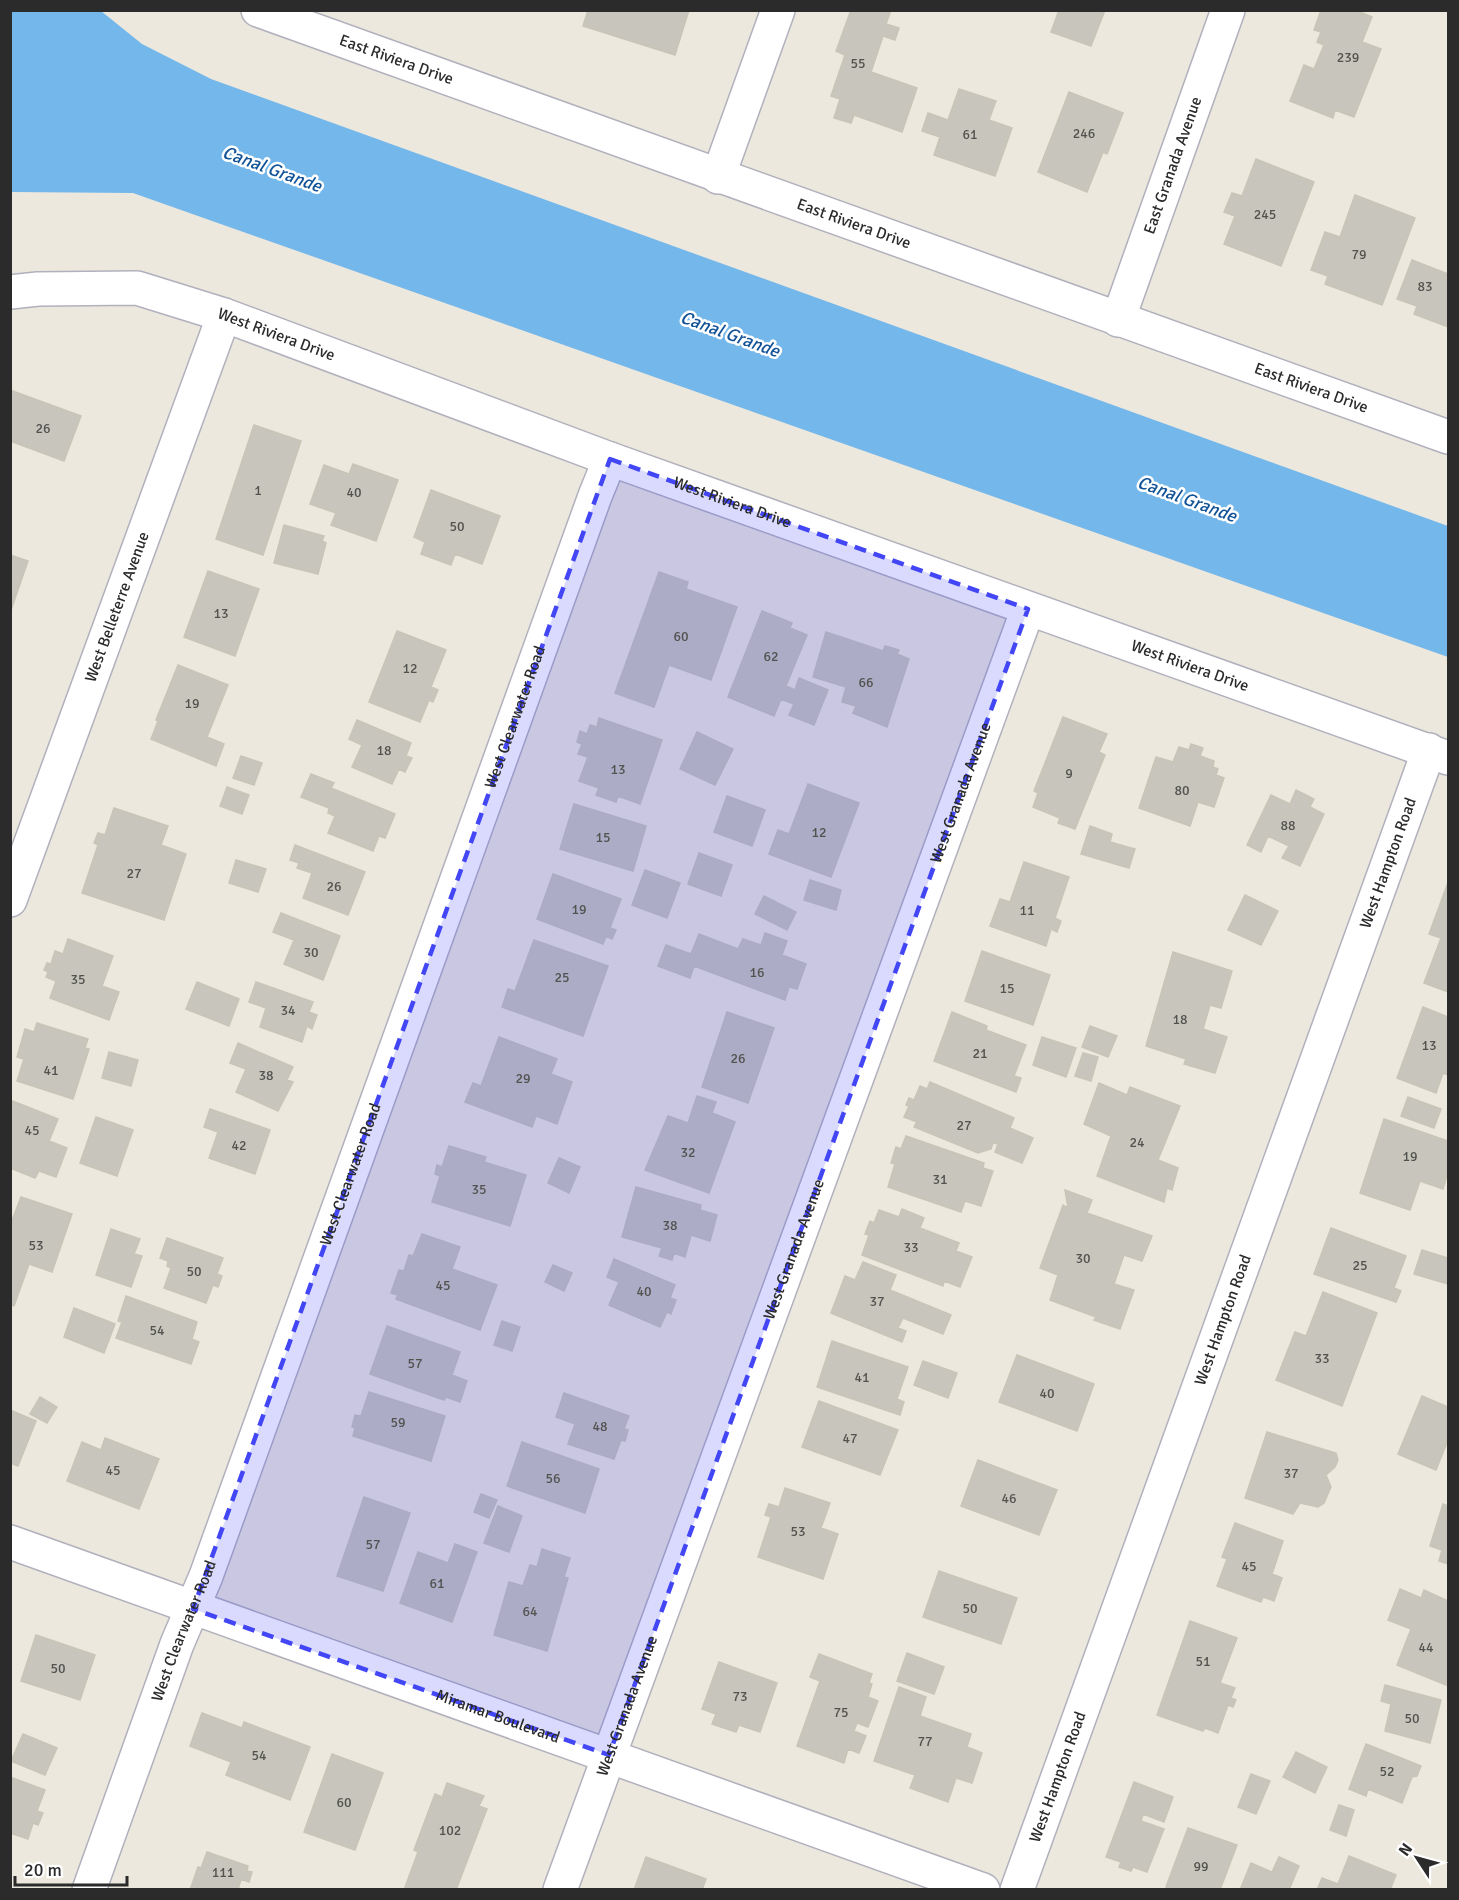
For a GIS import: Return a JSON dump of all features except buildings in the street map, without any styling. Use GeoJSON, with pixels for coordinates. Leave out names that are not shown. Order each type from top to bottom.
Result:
{"type":"FeatureCollection","features":[{"type":"Feature","properties":{"kind":"street","name":"East Riviera Drive"},"geometry":{"type":"LineString","coordinates":[[258,10],[316,21],[718,177],[1449,437]]}},
{"type":"Feature","properties":{"kind":"street"},"geometry":{"type":"LineString","coordinates":[[718,177],[778,10]]}},
{"type":"Feature","properties":{"kind":"street","name":"East Granada Avenue"},"geometry":{"type":"LineString","coordinates":[[1118,320],[1228,10]]}},
{"type":"Feature","properties":{"kind":"street","name":"West Riviera Drive"},"geometry":{"type":"LineString","coordinates":[[10,292],[38,289],[137,288],[224,315],[610,459],[1439,754]]}},
{"type":"Feature","properties":{"kind":"street","name":"West Belleterre Avenue"},"geometry":{"type":"LineString","coordinates":[[10,900],[224,315]]}},
{"type":"Feature","properties":{"kind":"street","name":"West Clearwater Road"},"geometry":{"type":"LineString","coordinates":[[89,1890],[610,459]]}},
{"type":"Feature","properties":{"kind":"street","name":"West Granada Avenue"},"geometry":{"type":"LineString","coordinates":[[560,1890],[1028,609]]}},
{"type":"Feature","properties":{"kind":"street","name":"West Hampton Road"},"geometry":{"type":"LineString","coordinates":[[1017,1890],[1439,754]]}},
{"type":"Feature","properties":{"kind":"street","name":"Miramar Boulevard"},"geometry":{"type":"LineString","coordinates":[[10,1542],[983,1890]]}},
{"type":"Feature","properties":{"kind":"highlighted area"},"geometry":{"type":"Polygon","coordinates":[[[610,459],[1028,609],[609,1755],[193,1609],[610,459]]]}},
{"type":"Feature","properties":{"kind":"water","name":"Canal Grande"},"geometry":{"type":"Polygon","coordinates":[[[11,10],[101,11],[142,44],[211,79],[1448,526],[1448,657],[133,193],[11,192],[11,10]]]}}]}
